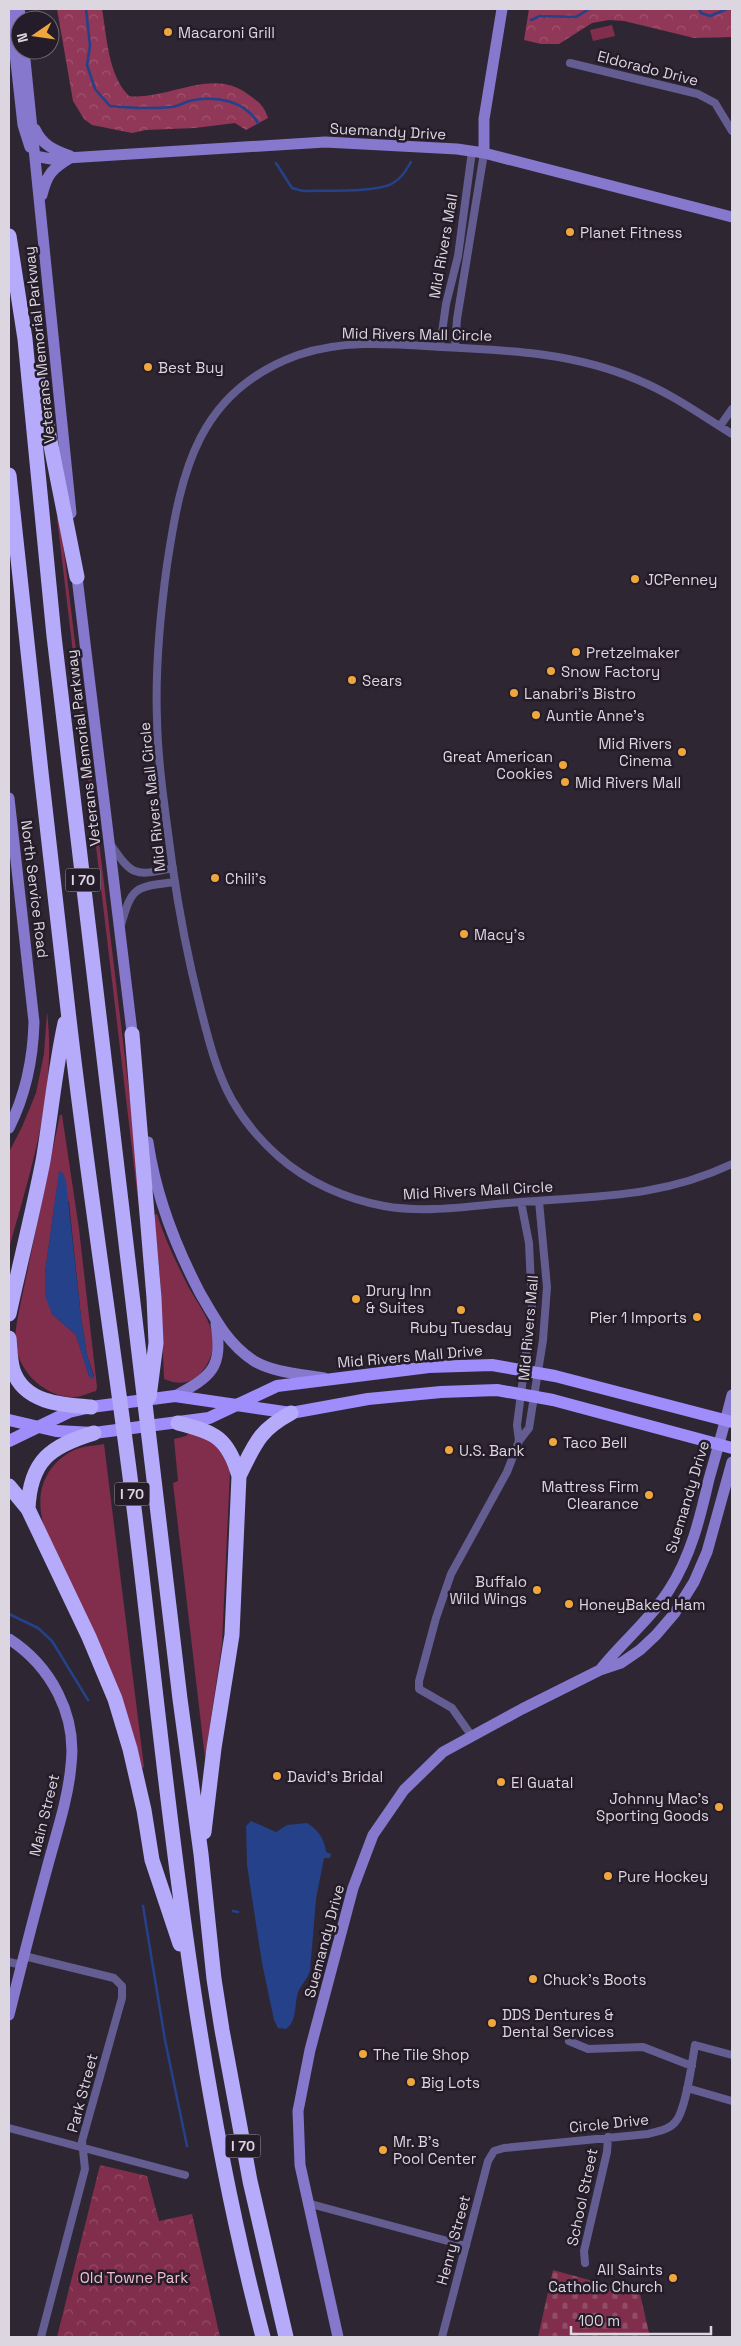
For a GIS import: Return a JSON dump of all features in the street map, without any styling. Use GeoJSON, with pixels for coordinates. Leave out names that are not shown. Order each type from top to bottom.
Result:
{"type":"FeatureCollection","features":[{"type":"Feature","properties":{"kind":"highway","name":"I 70"},"geometry":{"type":"LineString","coordinates":[[9,236],[25,339],[54,636],[146,1421],[180,1700],[202,1854],[214,1979],[230,2078],[259,2223],[286,2337]]}},
{"type":"Feature","properties":{"kind":"highway"},"geometry":{"type":"LineString","coordinates":[[25,339],[37,375],[77,577]]}},
{"type":"Feature","properties":{"kind":"highway","name":"I 70"},"geometry":{"type":"LineString","coordinates":[[9,474],[68,1012],[120,1392],[191,1976],[218,2140],[263,2337]]}},
{"type":"Feature","properties":{"kind":"highway"},"geometry":{"type":"LineString","coordinates":[[9,1314],[42,1164],[54,1098],[57,1060],[68,1012]]}},
{"type":"Feature","properties":{"kind":"highway"},"geometry":{"type":"LineString","coordinates":[[132,1034],[156,1325],[156,1343],[146,1421]]}},
{"type":"Feature","properties":{"kind":"highway"},"geometry":{"type":"LineString","coordinates":[[9,1338],[13,1370],[22,1385],[39,1398],[48,1402],[91,1407]]}},
{"type":"Feature","properties":{"kind":"highway"},"geometry":{"type":"LineString","coordinates":[[239,1476],[253,1444],[276,1421],[291,1413]]}},
{"type":"Feature","properties":{"kind":"highway"},"geometry":{"type":"LineString","coordinates":[[178,1423],[206,1430],[221,1438],[234,1457],[239,1476],[232,1635],[214,1748],[202,1854]]}},
{"type":"Feature","properties":{"kind":"highway"},"geometry":{"type":"LineString","coordinates":[[28,1509],[31,1483],[40,1464],[50,1452],[66,1442],[94,1433]]}},
{"type":"Feature","properties":{"kind":"highway"},"geometry":{"type":"LineString","coordinates":[[9,1486],[28,1509],[89,1637],[115,1700],[130,1749],[144,1810],[152,1860],[191,1976]]}},
{"type":"Feature","properties":{"kind":"main road","name":"Mid Rivers Mall Drive"},"geometry":{"type":"LineString","coordinates":[[9,1420],[56,1431],[94,1433],[209,1418],[277,1386],[453,1366],[492,1365],[538,1372],[729,1421]]}},
{"type":"Feature","properties":{"kind":"main road"},"geometry":{"type":"LineString","coordinates":[[9,1441],[69,1412],[91,1407],[175,1396],[291,1413],[368,1399],[441,1392],[497,1390],[553,1400],[732,1448]]}},
{"type":"Feature","properties":{"kind":"street","name":"Veterans Memorial Parkway"},"geometry":{"type":"LineString","coordinates":[[10,9],[24,133],[35,156]]}},
{"type":"Feature","properties":{"kind":"street"},"geometry":{"type":"LineString","coordinates":[[484,153],[484,119],[502,9]]}},
{"type":"Feature","properties":{"kind":"street","name":"Veterans Memorial Parkway"},"geometry":{"type":"LineString","coordinates":[[25,60],[77,577],[132,1034],[150,1157],[159,1197],[172,1236],[216,1323],[234,1345],[255,1361],[273,1369],[331,1379]]}},
{"type":"Feature","properties":{"kind":"street","name":"Eldorado Drive"},"geometry":{"type":"LineString","coordinates":[[570,63],[698,94],[715,103],[732,131]]}},
{"type":"Feature","properties":{"kind":"street"},"geometry":{"type":"LineString","coordinates":[[31,118],[43,142],[52,149],[72,157]]}},
{"type":"Feature","properties":{"kind":"street"},"geometry":{"type":"LineString","coordinates":[[472,151],[484,119]]}},
{"type":"Feature","properties":{"kind":"street","name":"Suemandy Drive"},"geometry":{"type":"LineString","coordinates":[[35,156],[51,159],[325,142],[472,151],[732,217]]}},
{"type":"Feature","properties":{"kind":"street","name":"Mid Rivers Mall"},"geometry":{"type":"LineString","coordinates":[[440,346],[446,304],[458,256],[472,151]]}},
{"type":"Feature","properties":{"kind":"street","name":"Mid Rivers Mall"},"geometry":{"type":"LineString","coordinates":[[455,347],[484,153]]}},
{"type":"Feature","properties":{"kind":"street"},"geometry":{"type":"LineString","coordinates":[[40,204],[50,173],[72,157]]}},
{"type":"Feature","properties":{"kind":"street","name":"Mid Rivers Mall Circle"},"geometry":{"type":"LineString","coordinates":[[732,434],[691,407],[640,381],[592,364],[552,355],[518,350],[377,344],[340,345],[318,349],[283,361],[260,373],[237,391],[204,430],[190,456],[178,496],[161,611],[157,718],[159,762],[175,882],[191,972],[217,1066],[234,1103],[243,1117],[262,1141],[281,1159],[323,1186],[356,1199],[384,1206],[421,1208],[645,1192],[694,1180],[732,1164]]}},
{"type":"Feature","properties":{"kind":"street"},"geometry":{"type":"LineString","coordinates":[[720,426],[732,409]]}},
{"type":"Feature","properties":{"kind":"street","name":"North Service Road"},"geometry":{"type":"LineString","coordinates":[[9,798],[34,1022],[33,1051],[27,1082],[18,1111],[9,1128]]}},
{"type":"Feature","properties":{"kind":"street"},"geometry":{"type":"LineString","coordinates":[[109,844],[130,870],[139,873],[173,868]]}},
{"type":"Feature","properties":{"kind":"street"},"geometry":{"type":"LineString","coordinates":[[120,930],[127,902],[133,892],[142,887],[175,882]]}},
{"type":"Feature","properties":{"kind":"street","name":"Mid Rivers Mall"},"geometry":{"type":"LineString","coordinates":[[471,1735],[452,1708],[419,1689],[419,1681],[436,1618],[451,1574],[507,1472],[519,1441],[529,1428],[535,1397],[547,1287],[539,1201]]}},
{"type":"Feature","properties":{"kind":"street","name":"Mid Rivers Mall"},"geometry":{"type":"LineString","coordinates":[[519,1441],[517,1425],[532,1308],[532,1271],[521,1202]]}},
{"type":"Feature","properties":{"kind":"street","name":"Veterans Memorial Parkway"},"geometry":{"type":"LineString","coordinates":[[175,1396],[196,1385],[211,1372],[217,1360],[219,1344],[216,1323]]}},
{"type":"Feature","properties":{"kind":"street","name":"Suemandy Drive"},"geometry":{"type":"LineString","coordinates":[[600,1670],[614,1652],[651,1616],[670,1589],[687,1558],[698,1526],[719,1445],[729,1421],[732,1395]]}},
{"type":"Feature","properties":{"kind":"street","name":"Suemandy Drive"},"geometry":{"type":"LineString","coordinates":[[338,2337],[307,2203],[300,2165],[297,2133],[300,2090],[361,1863],[372,1835],[404,1790],[443,1752],[471,1735],[600,1670],[621,1663],[640,1650],[656,1635],[674,1614],[694,1582],[707,1552],[732,1462]]}},
{"type":"Feature","properties":{"kind":"street","name":"Main Street"},"geometry":{"type":"LineString","coordinates":[[9,1640],[36,1662],[53,1684],[65,1710],[71,1739],[71,1765],[68,1782],[9,2015]]}},
{"type":"Feature","properties":{"kind":"street"},"geometry":{"type":"LineString","coordinates":[[9,1962],[23,1961]]}},
{"type":"Feature","properties":{"kind":"street","name":"Park Street"},"geometry":{"type":"LineString","coordinates":[[23,1961],[114,1978],[122,1986],[122,1998],[82,2141],[85,2169],[42,2337]]}},
{"type":"Feature","properties":{"kind":"street"},"geometry":{"type":"LineString","coordinates":[[569,2040],[588,2049],[643,2047],[692,2066]]}},
{"type":"Feature","properties":{"kind":"street","name":"Circle Drive"},"geometry":{"type":"LineString","coordinates":[[494,2151],[504,2148],[608,2136],[648,2134],[665,2130],[676,2121],[692,2066],[695,2045],[732,2055]]}},
{"type":"Feature","properties":{"kind":"street"},"geometry":{"type":"LineString","coordinates":[[686,2088],[732,2101]]}},
{"type":"Feature","properties":{"kind":"street"},"geometry":{"type":"LineString","coordinates":[[9,2128],[185,2175]]}},
{"type":"Feature","properties":{"kind":"street","name":"School Street"},"geometry":{"type":"LineString","coordinates":[[585,2263],[584,2251],[607,2152],[608,2136]]}},
{"type":"Feature","properties":{"kind":"street","name":"Henry Street"},"geometry":{"type":"LineString","coordinates":[[442,2337],[488,2161],[494,2151]]}},
{"type":"Feature","properties":{"kind":"street"},"geometry":{"type":"LineString","coordinates":[[307,2203],[466,2246]]}},
{"type":"Feature","properties":{"kind":"green space"},"geometry":{"type":"Polygon","coordinates":[[[102,9],[113,67],[122,87],[129,96],[159,94],[205,84],[220,84],[235,87],[253,98],[263,107],[268,118],[246,130],[235,123],[195,128],[146,130],[132,133],[92,125],[84,119],[73,101],[60,26],[60,10],[57,10],[102,9]]]}},
{"type":"Feature","properties":{"kind":"green space"},"geometry":{"type":"Polygon","coordinates":[[[529,9],[732,9],[732,37],[694,38],[624,21],[609,20],[592,23],[559,44],[541,44],[524,40],[529,9]]]}},
{"type":"Feature","properties":{"kind":"green space"},"geometry":{"type":"Polygon","coordinates":[[[612,25],[615,36],[593,41],[590,30],[612,25]]]}},
{"type":"Feature","properties":{"kind":"green space"},"geometry":{"type":"Polygon","coordinates":[[[57,518],[60,518],[136,1149],[144,1250],[57,518]]]}},
{"type":"Feature","properties":{"kind":"green space"},"geometry":{"type":"Polygon","coordinates":[[[47,1012],[49,1042],[45,1102],[33,1162],[9,1249],[9,1152],[36,1093],[44,1054],[47,1012]]]}},
{"type":"Feature","properties":{"kind":"green space"},"geometry":{"type":"Polygon","coordinates":[[[60,1115],[62,1115],[79,1229],[96,1391],[77,1397],[65,1396],[45,1389],[29,1375],[23,1366],[16,1346],[19,1311],[60,1115]],[[57,1188],[45,1272],[52,1314],[76,1335],[89,1376],[94,1376],[87,1355],[81,1317],[69,1202],[57,1188]]]}},
{"type":"Feature","properties":{"kind":"green space"},"geometry":{"type":"Polygon","coordinates":[[[157,1214],[176,1261],[212,1333],[213,1350],[208,1363],[199,1375],[186,1382],[177,1383],[164,1379],[160,1277],[154,1215],[157,1214]]]}},
{"type":"Feature","properties":{"kind":"green space"},"geometry":{"type":"Polygon","coordinates":[[[189,1433],[205,1438],[216,1445],[230,1471],[222,1644],[205,1758],[173,1483],[178,1481],[174,1439],[186,1436],[189,1433]]]}},
{"type":"Feature","properties":{"kind":"green space"},"geometry":{"type":"Polygon","coordinates":[[[104,1444],[144,1767],[142,1768],[134,1737],[45,1529],[40,1505],[43,1484],[54,1465],[74,1450],[104,1444]]]}},
{"type":"Feature","properties":{"kind":"green space","name":"Old Towne Park"},"geometry":{"type":"Polygon","coordinates":[[[100,2165],[147,2176],[159,2221],[192,2214],[220,2337],[57,2337],[100,2165]]]}},
{"type":"Feature","properties":{"kind":"green space"},"geometry":{"type":"Polygon","coordinates":[[[553,2270],[640,2294],[650,2337],[538,2337],[553,2270]]]}},
{"type":"Feature","properties":{"kind":"water"},"geometry":{"type":"Polygon","coordinates":[[[59,1171],[63,1173],[66,1181],[81,1317],[93,1379],[89,1376],[76,1335],[52,1314],[45,1296],[45,1272],[59,1171]]]}},
{"type":"Feature","properties":{"kind":"water"},"geometry":{"type":"Polygon","coordinates":[[[251,1821],[276,1832],[287,1825],[307,1823],[318,1832],[326,1852],[331,1854],[330,1858],[324,1858],[316,1899],[310,1971],[298,1993],[293,2020],[286,2029],[278,2028],[274,2020],[262,1963],[247,1865],[246,1826],[251,1821]]]}},
{"type":"Feature","properties":{"kind":"waterway"},"geometry":{"type":"LineString","coordinates":[[86,9],[90,46],[87,65],[95,89],[110,106],[164,108],[194,100],[221,100],[238,105],[253,116],[258,123]]}},
{"type":"Feature","properties":{"kind":"waterway"},"geometry":{"type":"LineString","coordinates":[[531,20],[540,16],[576,17],[589,9]]}},
{"type":"Feature","properties":{"kind":"waterway"},"geometry":{"type":"LineString","coordinates":[[699,9],[701,13],[710,16],[727,9]]}},
{"type":"Feature","properties":{"kind":"waterway"},"geometry":{"type":"LineString","coordinates":[[276,163],[292,188],[303,191],[363,190],[385,186],[399,179],[411,162]]}},
{"type":"Feature","properties":{"kind":"waterway"},"geometry":{"type":"LineString","coordinates":[[9,1614],[38,1628],[52,1641],[88,1700]]}},
{"type":"Feature","properties":{"kind":"waterway"},"geometry":{"type":"LineString","coordinates":[[143,1906],[165,2040],[187,2146]]}},
{"type":"Feature","properties":{"kind":"waterway"},"geometry":{"type":"LineString","coordinates":[[233,1911],[238,1912]]}},
{"type":"Feature","properties":{"kind":"place","name":"Macaroni Grill"},"geometry":{"type":"Point","coordinates":[168,32]}},
{"type":"Feature","properties":{"kind":"place","name":"Planet Fitness"},"geometry":{"type":"Point","coordinates":[570,232]}},
{"type":"Feature","properties":{"kind":"place","name":"Best Buy"},"geometry":{"type":"Point","coordinates":[148,367]}},
{"type":"Feature","properties":{"kind":"place","name":"JCPenney"},"geometry":{"type":"Point","coordinates":[635,579]}},
{"type":"Feature","properties":{"kind":"place","name":"Pretzelmaker"},"geometry":{"type":"Point","coordinates":[576,652]}},
{"type":"Feature","properties":{"kind":"place","name":"Snow Factory"},"geometry":{"type":"Point","coordinates":[551,671]}},
{"type":"Feature","properties":{"kind":"place","name":"Sears"},"geometry":{"type":"Point","coordinates":[352,680]}},
{"type":"Feature","properties":{"kind":"place","name":"Lanabri's Bistro"},"geometry":{"type":"Point","coordinates":[514,693]}},
{"type":"Feature","properties":{"kind":"place","name":"Auntie Anne's"},"geometry":{"type":"Point","coordinates":[536,715]}},
{"type":"Feature","properties":{"kind":"place","name":"Mid Rivers Cinema"},"geometry":{"type":"Point","coordinates":[682,752]}},
{"type":"Feature","properties":{"kind":"place","name":"Great American Cookies"},"geometry":{"type":"Point","coordinates":[563,765]}},
{"type":"Feature","properties":{"kind":"place","name":"Mid Rivers Mall"},"geometry":{"type":"Point","coordinates":[565,782]}},
{"type":"Feature","properties":{"kind":"place","name":"Chili's"},"geometry":{"type":"Point","coordinates":[215,878]}},
{"type":"Feature","properties":{"kind":"place","name":"Macy's"},"geometry":{"type":"Point","coordinates":[464,934]}},
{"type":"Feature","properties":{"kind":"place","name":"Drury Inn & Suites"},"geometry":{"type":"Point","coordinates":[356,1299]}},
{"type":"Feature","properties":{"kind":"place","name":"Ruby Tuesday"},"geometry":{"type":"Point","coordinates":[461,1310]}},
{"type":"Feature","properties":{"kind":"place","name":"Pier 1 Imports"},"geometry":{"type":"Point","coordinates":[697,1317]}},
{"type":"Feature","properties":{"kind":"place","name":"Taco Bell"},"geometry":{"type":"Point","coordinates":[553,1442]}},
{"type":"Feature","properties":{"kind":"place","name":"U.S. Bank"},"geometry":{"type":"Point","coordinates":[449,1450]}},
{"type":"Feature","properties":{"kind":"place","name":"Mattress Firm Clearance"},"geometry":{"type":"Point","coordinates":[649,1495]}},
{"type":"Feature","properties":{"kind":"place","name":"Buffalo Wild Wings"},"geometry":{"type":"Point","coordinates":[537,1590]}},
{"type":"Feature","properties":{"kind":"place","name":"HoneyBaked Ham"},"geometry":{"type":"Point","coordinates":[569,1604]}},
{"type":"Feature","properties":{"kind":"place","name":"David's Bridal"},"geometry":{"type":"Point","coordinates":[277,1776]}},
{"type":"Feature","properties":{"kind":"place","name":"El Guatal"},"geometry":{"type":"Point","coordinates":[501,1782]}},
{"type":"Feature","properties":{"kind":"place","name":"Johnny Mac's Sporting Goods"},"geometry":{"type":"Point","coordinates":[719,1807]}},
{"type":"Feature","properties":{"kind":"place","name":"Pure Hockey"},"geometry":{"type":"Point","coordinates":[608,1876]}},
{"type":"Feature","properties":{"kind":"place","name":"Chuck's Boots"},"geometry":{"type":"Point","coordinates":[533,1979]}},
{"type":"Feature","properties":{"kind":"place","name":"DDS Dentures & Dental Services"},"geometry":{"type":"Point","coordinates":[492,2023]}},
{"type":"Feature","properties":{"kind":"place","name":"The Tile Shop"},"geometry":{"type":"Point","coordinates":[363,2054]}},
{"type":"Feature","properties":{"kind":"place","name":"Big Lots"},"geometry":{"type":"Point","coordinates":[411,2082]}},
{"type":"Feature","properties":{"kind":"place","name":"Mr. B's Pool Center"},"geometry":{"type":"Point","coordinates":[383,2150]}},
{"type":"Feature","properties":{"kind":"place","name":"All Saints Catholic Church"},"geometry":{"type":"Point","coordinates":[673,2278]}}]}
